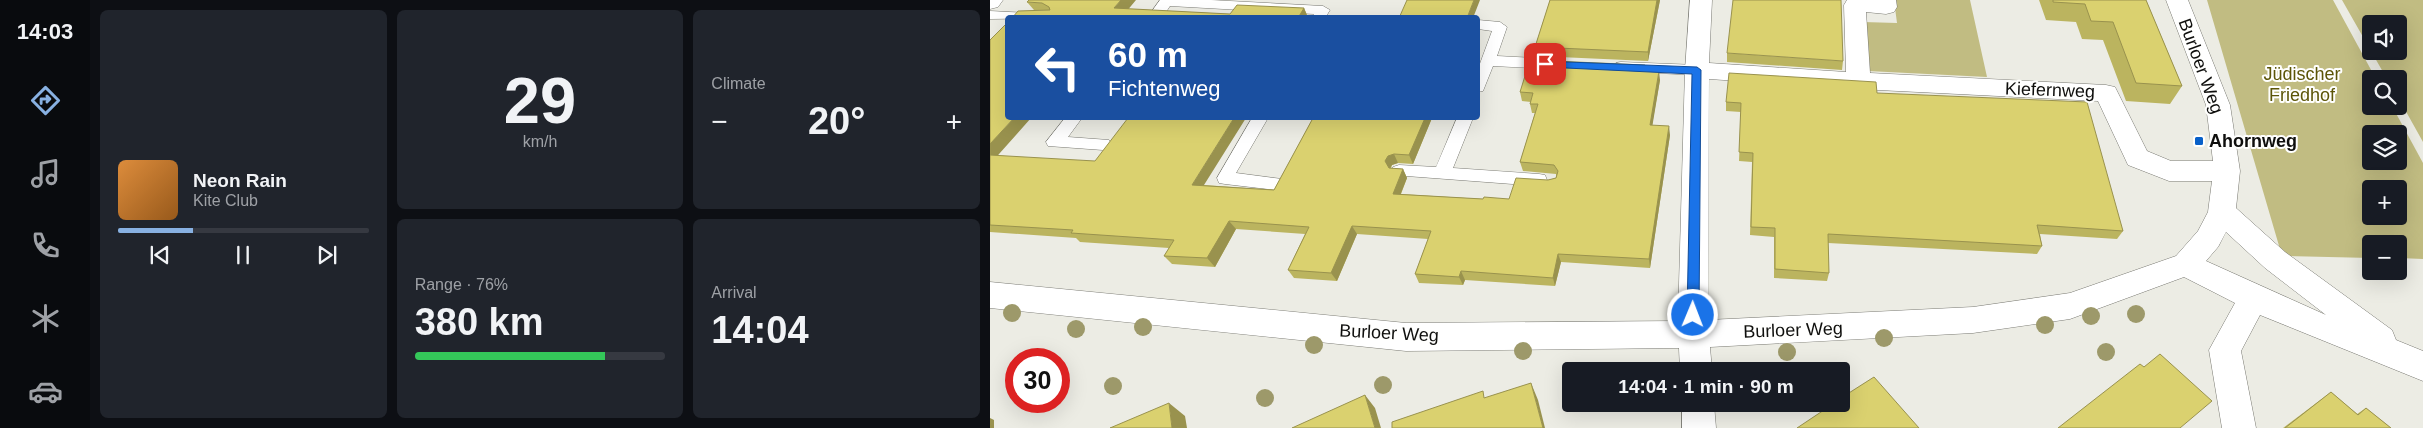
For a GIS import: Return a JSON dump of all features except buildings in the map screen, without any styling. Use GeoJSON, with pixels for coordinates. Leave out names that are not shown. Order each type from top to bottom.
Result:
{"type":"FeatureCollection","features":[{"type":"Feature","properties":{"kind":"street"},"geometry":{"type":"LineString","coordinates":[[1695,362],[1693,334],[1697,70],[1701,0]]}},
{"type":"Feature","properties":{"kind":"street"},"geometry":{"type":"LineString","coordinates":[[1858,81],[1855,5],[1886,7],[1885,0]]}},
{"type":"Feature","properties":{"kind":"street","name":"Burloer Weg"},"geometry":{"type":"LineString","coordinates":[[990,295],[1406,337],[1693,334],[1973,320],[2070,306],[2186,264],[2208,239],[2222,212],[2227,171],[2218,105],[2177,0]]}},
{"type":"Feature","properties":{"kind":"street","name":"Kiefernweg"},"geometry":{"type":"LineString","coordinates":[[1697,70],[1858,81],[2106,93],[2136,158],[2169,171],[2227,171]]}},
{"type":"Feature","properties":{"kind":"street"},"geometry":{"type":"LineString","coordinates":[[2222,212],[2275,260],[2414,362]]}},
{"type":"Feature","properties":{"kind":"street"},"geometry":{"type":"LineString","coordinates":[[2186,264],[2254,298],[2320,327],[2414,362]]}},
{"type":"Feature","properties":{"kind":"street"},"geometry":{"type":"LineString","coordinates":[[2239,428],[2225,350],[2254,298]]}},
{"type":"Feature","properties":{"kind":"street"},"geometry":{"type":"LineString","coordinates":[[1698,412],[1699,428]]}},
{"type":"Feature","properties":{"kind":"lane"},"geometry":{"type":"LineString","coordinates":[[1156,15],[1166,2],[1323,10],[1320,15]]}},
{"type":"Feature","properties":{"kind":"lane"},"geometry":{"type":"LineString","coordinates":[[990,15],[1005,16]]}},
{"type":"Feature","properties":{"kind":"lane"},"geometry":{"type":"LineString","coordinates":[[1480,25],[1500,26],[1480,82]]}},
{"type":"Feature","properties":{"kind":"lane"},"geometry":{"type":"LineString","coordinates":[[1488,61],[1568,65]]}},
{"type":"Feature","properties":{"kind":"lane"},"geometry":{"type":"LineString","coordinates":[[1607,66],[1697,70]]}},
{"type":"Feature","properties":{"kind":"lane"},"geometry":{"type":"LineString","coordinates":[[1072,120],[1054,142],[1103,144]]}},
{"type":"Feature","properties":{"kind":"lane"},"geometry":{"type":"LineString","coordinates":[[1259,120],[1225,178],[1276,184]]}},
{"type":"Feature","properties":{"kind":"lane"},"geometry":{"type":"LineString","coordinates":[[1442,174],[1464,120]]}},
{"type":"Feature","properties":{"kind":"lane"},"geometry":{"type":"LineString","coordinates":[[1399,171],[1550,181]]}},
{"type":"Feature","properties":{"kind":"green space"},"geometry":{"type":"Polygon","coordinates":[[[1894,0],[1970,0],[1987,77],[1868,71],[1863,22],[1897,23],[1894,0]]]}},
{"type":"Feature","properties":{"kind":"green space","name":"Jüdischer Friedhof"},"geometry":{"type":"Polygon","coordinates":[[[2207,0],[2333,0],[2362,53],[2362,60],[2366,60],[2371,70],[2362,70],[2362,115],[2397,115],[2402,125],[2362,125],[2362,170],[2407,170],[2407,134],[2423,163],[2423,259],[2407,258],[2407,235],[2362,235],[2362,258],[2282,256],[2207,0]]]}},
{"type":"Feature","properties":{"kind":"green space"},"geometry":{"type":"Polygon","coordinates":[[[2342,0],[2423,0],[2423,142],[2407,113],[2407,70],[2382,70],[2376,60],[2407,60],[2407,15],[2362,15],[2362,35],[2342,0]]]}},
{"type":"Feature","properties":{"kind":"place","name":"Ahornweg"},"geometry":{"type":"Point","coordinates":[2199,141]}},
{"type":"Feature","properties":{"kind":"route"},"geometry":{"type":"LineString","coordinates":[[1545,64],[1697,70],[1693,315]]}}]}
